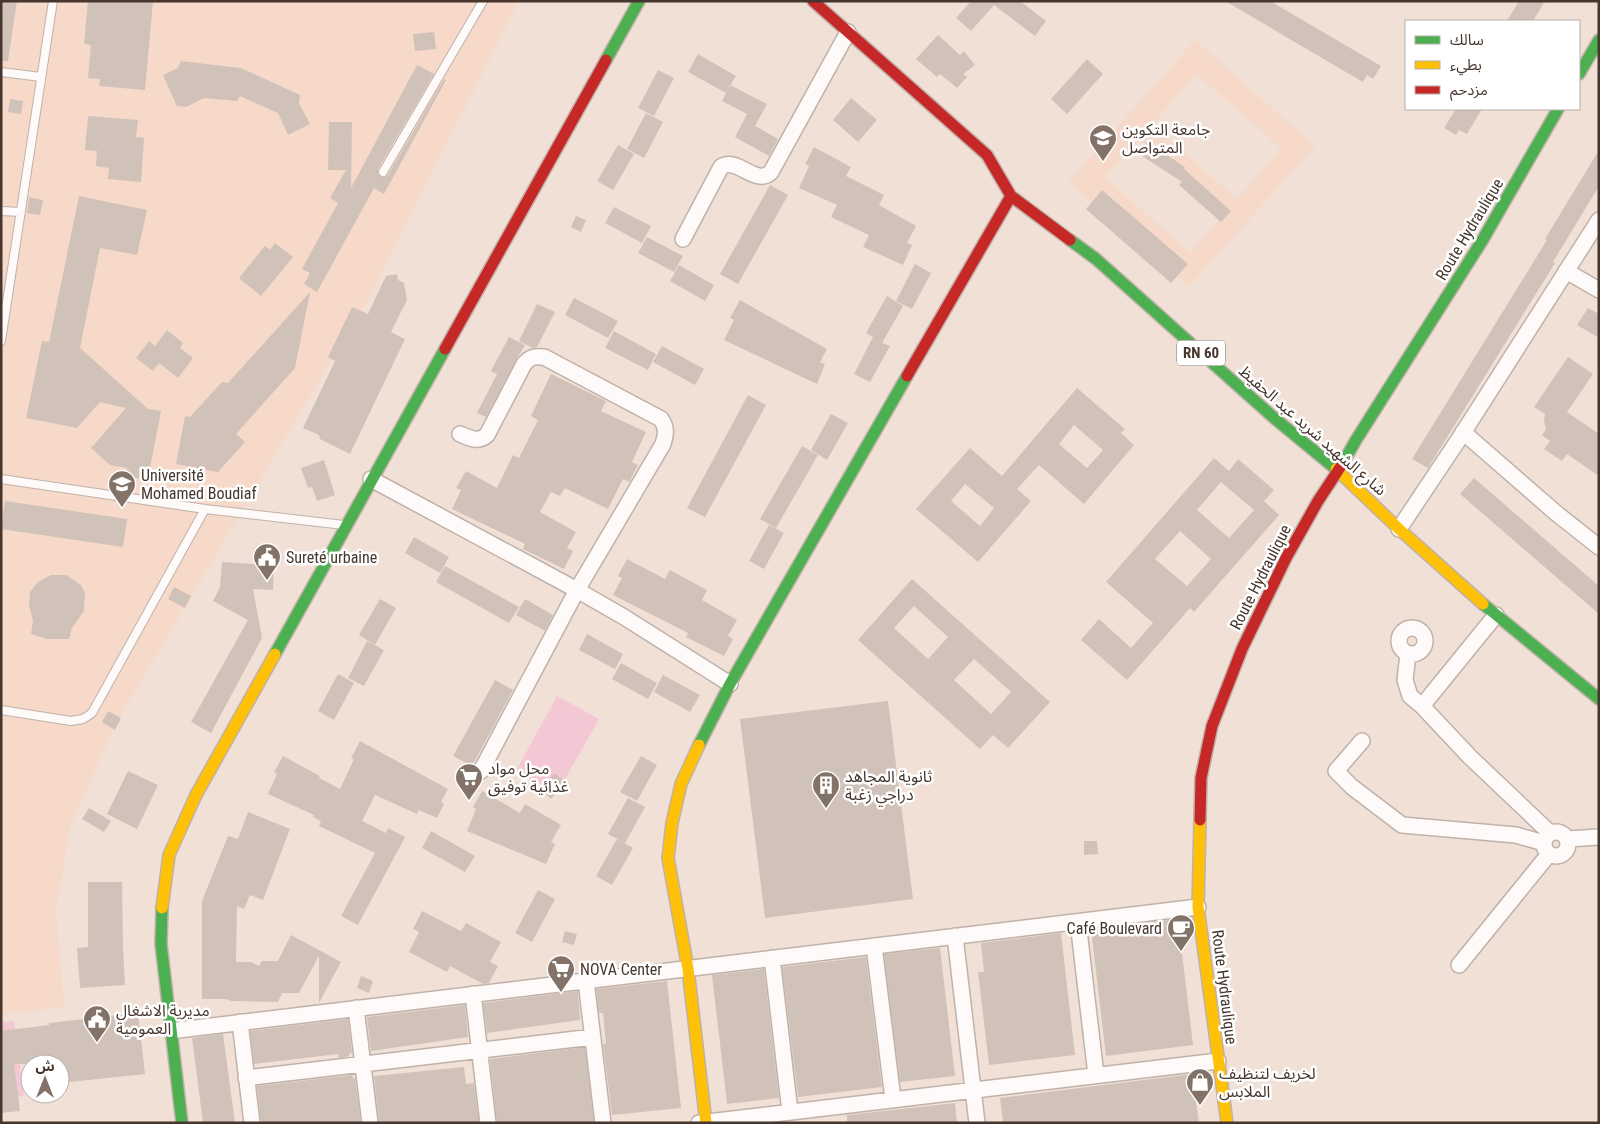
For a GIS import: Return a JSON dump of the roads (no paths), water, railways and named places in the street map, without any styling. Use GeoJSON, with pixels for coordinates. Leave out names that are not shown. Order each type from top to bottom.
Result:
{"type":"FeatureCollection","features":[{"type":"Feature","properties":{"kind":"main road"},"geometry":{"type":"LineString","coordinates":[[182,1123],[161,944],[162,907],[169,855],[196,795],[639,1]]}},
{"type":"Feature","properties":{"kind":"main road","name":"شارع الشهيد شريد عبد الحفيظ"},"geometry":{"type":"LineString","coordinates":[[813,1],[988,155],[1011,196],[1096,259],[1273,417],[1339,471],[1399,529],[1496,615],[1599,699]]}},
{"type":"Feature","properties":{"kind":"main road"},"geometry":{"type":"LineString","coordinates":[[1580,72],[1599,40]]}},
{"type":"Feature","properties":{"kind":"main road","name":"Route Hydraulique"},"geometry":{"type":"LineString","coordinates":[[1227,1123],[1198,907],[1201,778],[1212,726],[1242,649],[1286,558],[1356,440],[1482,241],[1557,110]]}},
{"type":"Feature","properties":{"kind":"main road"},"geometry":{"type":"LineString","coordinates":[[704,1122],[688,968],[668,858],[672,823],[681,784],[730,684],[1011,196]]}},
{"type":"Feature","properties":{"kind":"street"},"geometry":{"type":"LineString","coordinates":[[683,239],[721,167],[731,164],[755,175],[762,176],[767,176],[771,172],[848,32]]}},
{"type":"Feature","properties":{"kind":"street"},"geometry":{"type":"LineString","coordinates":[[1399,529],[1599,220]]}},
{"type":"Feature","properties":{"kind":"street"},"geometry":{"type":"LineString","coordinates":[[1566,270],[1599,290]]}},
{"type":"Feature","properties":{"kind":"street"},"geometry":{"type":"LineString","coordinates":[[460,434],[476,440],[488,435],[524,364],[529,358],[535,356],[544,357],[661,419],[666,427],[663,444],[577,590],[481,771]]}},
{"type":"Feature","properties":{"kind":"street"},"geometry":{"type":"LineString","coordinates":[[1463,432],[1599,547]]}},
{"type":"Feature","properties":{"kind":"street"},"geometry":{"type":"LineString","coordinates":[[371,479],[577,590],[624,617],[730,684]]}},
{"type":"Feature","properties":{"kind":"street"},"geometry":{"type":"LineString","coordinates":[[1422,706],[1496,615]]}},
{"type":"Feature","properties":{"kind":"street"},"geometry":{"type":"LineString","coordinates":[[1408,654],[1405,680],[1410,696],[1422,706],[1470,757],[1548,843],[1556,856],[1564,853],[1568,846],[1567,838],[1558,832],[1548,843],[1459,965]]}},
{"type":"Feature","properties":{"kind":"street"},"geometry":{"type":"LineString","coordinates":[[1362,741],[1336,771],[1352,787],[1402,825],[1516,835],[1548,843]]}},
{"type":"Feature","properties":{"kind":"street"},"geometry":{"type":"LineString","coordinates":[[1567,838],[1599,838]]}},
{"type":"Feature","properties":{"kind":"street"},"geometry":{"type":"LineString","coordinates":[[170,1030],[1198,907]]}},
{"type":"Feature","properties":{"kind":"street"},"geometry":{"type":"LineString","coordinates":[[1078,922],[1096,1075]]}},
{"type":"Feature","properties":{"kind":"street"},"geometry":{"type":"LineString","coordinates":[[954,936],[977,1123]]}},
{"type":"Feature","properties":{"kind":"street"},"geometry":{"type":"LineString","coordinates":[[874,946],[893,1099]]}},
{"type":"Feature","properties":{"kind":"street"},"geometry":{"type":"LineString","coordinates":[[772,958],[790,1112]]}},
{"type":"Feature","properties":{"kind":"street"},"geometry":{"type":"LineString","coordinates":[[586,980],[603,1123]]}},
{"type":"Feature","properties":{"kind":"street"},"geometry":{"type":"LineString","coordinates":[[473,994],[488,1123]]}},
{"type":"Feature","properties":{"kind":"street"},"geometry":{"type":"LineString","coordinates":[[356,1008],[370,1123]]}},
{"type":"Feature","properties":{"kind":"street"},"geometry":{"type":"LineString","coordinates":[[240,1022],[252,1123]]}},
{"type":"Feature","properties":{"kind":"street"},"geometry":{"type":"LineString","coordinates":[[246,1078],[593,1037]]}},
{"type":"Feature","properties":{"kind":"street"},"geometry":{"type":"LineString","coordinates":[[704,1122],[1218,1060]]}},
{"type":"Feature","properties":{"kind":"lane"},"geometry":{"type":"LineString","coordinates":[[1,341],[53,1]]}},
{"type":"Feature","properties":{"kind":"lane"},"geometry":{"type":"LineString","coordinates":[[383,172],[483,1]]}},
{"type":"Feature","properties":{"kind":"lane"},"geometry":{"type":"LineString","coordinates":[[1,72],[41,77]]}},
{"type":"Feature","properties":{"kind":"lane"},"geometry":{"type":"LineString","coordinates":[[1,211],[21,212]]}},
{"type":"Feature","properties":{"kind":"lane"},"geometry":{"type":"LineString","coordinates":[[1,479],[205,509],[346,525]]}},
{"type":"Feature","properties":{"kind":"lane"},"geometry":{"type":"LineString","coordinates":[[1,710],[71,721],[83,719],[92,713],[205,509]]}},
{"type":"Feature","properties":{"kind":"place","name":"جامعة التكوين المتواصل"},"geometry":{"type":"Point","coordinates":[1103,162]}},
{"type":"Feature","properties":{"kind":"place","name":"Université Mohamed Boudiaf"},"geometry":{"type":"Point","coordinates":[122,508]}},
{"type":"Feature","properties":{"kind":"place","name":"Sureté urbaine"},"geometry":{"type":"Point","coordinates":[267,581]}},
{"type":"Feature","properties":{"kind":"place","name":"محل مواد غذائية توفيق"},"geometry":{"type":"Point","coordinates":[469,801]}},
{"type":"Feature","properties":{"kind":"place","name":"ثانوية المجاهد دراجي زغبة"},"geometry":{"type":"Point","coordinates":[826,809]}},
{"type":"Feature","properties":{"kind":"place","name":"Café Boulevard"},"geometry":{"type":"Point","coordinates":[1181,952]}},
{"type":"Feature","properties":{"kind":"place","name":"NOVA Center"},"geometry":{"type":"Point","coordinates":[561,993]}},
{"type":"Feature","properties":{"kind":"place","name":"مديرية الاشغال العمومية"},"geometry":{"type":"Point","coordinates":[97,1043]}},
{"type":"Feature","properties":{"kind":"place","name":"لخريف لتنظيف الملابس"},"geometry":{"type":"Point","coordinates":[1200,1106]}}]}
